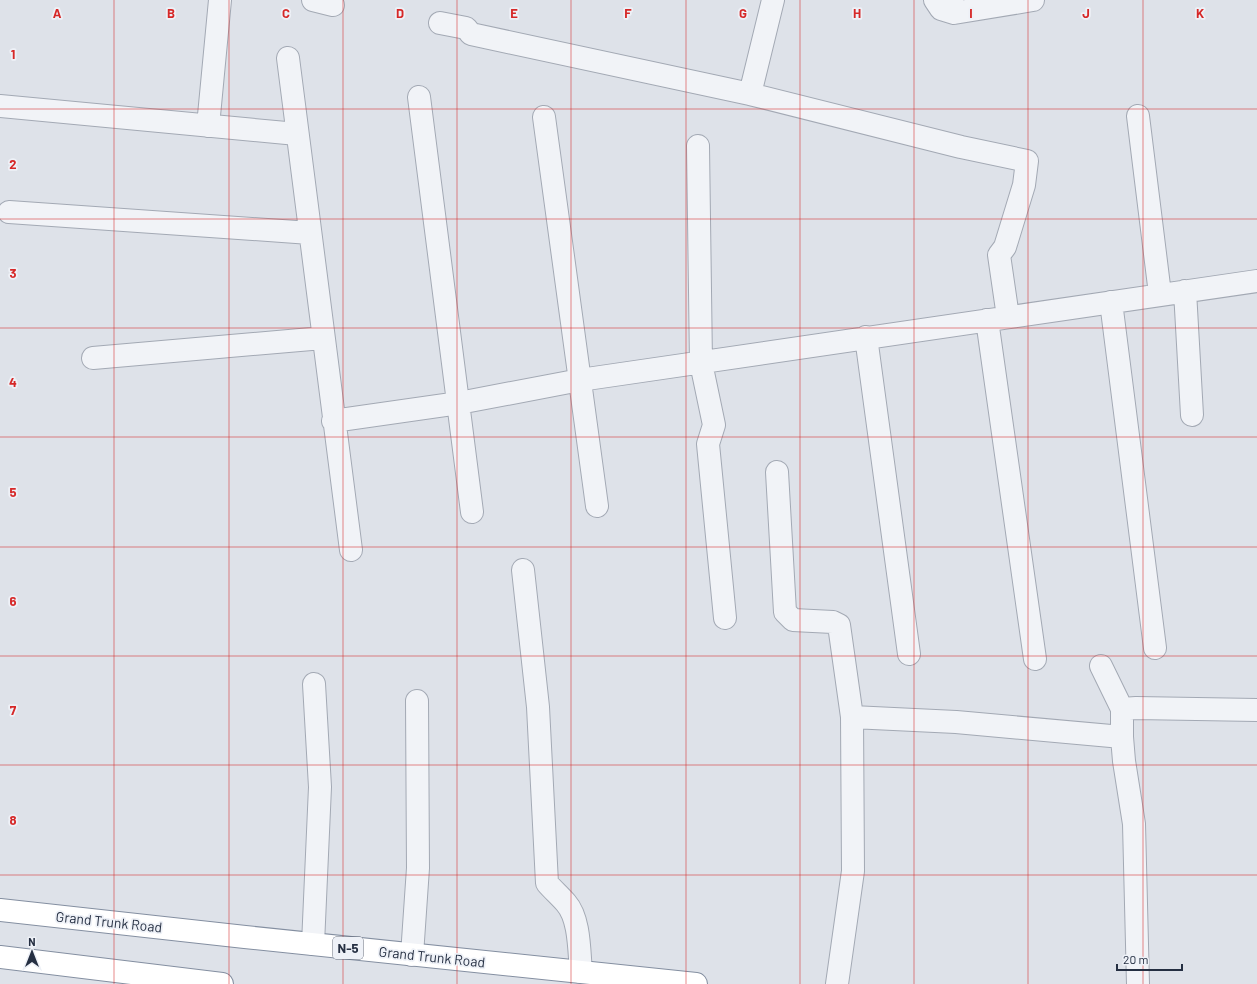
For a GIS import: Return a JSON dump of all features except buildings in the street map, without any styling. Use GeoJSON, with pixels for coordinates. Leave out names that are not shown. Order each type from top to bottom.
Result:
{"type":"FeatureCollection","features":[{"type":"Feature","properties":{"kind":"highway","name":"Grand Trunk Road"},"geometry":{"type":"LineString","coordinates":[[0,910],[581,972],[613,980],[696,984]]}},
{"type":"Feature","properties":{"kind":"highway"},"geometry":{"type":"LineString","coordinates":[[0,957],[170,981],[222,984]]}},
{"type":"Feature","properties":{"kind":"street"},"geometry":{"type":"LineString","coordinates":[[208,126],[220,0]]}},
{"type":"Feature","properties":{"kind":"street"},"geometry":{"type":"LineString","coordinates":[[750,94],[773,0]]}},
{"type":"Feature","properties":{"kind":"street"},"geometry":{"type":"LineString","coordinates":[[935,0],[941,9],[1032,0]]}},
{"type":"Feature","properties":{"kind":"street"},"geometry":{"type":"LineString","coordinates":[[440,23],[466,28],[471,34],[750,94],[961,147],[1027,161],[1024,185],[1005,247],[999,255],[997,318],[1035,659]]}},
{"type":"Feature","properties":{"kind":"street"},"geometry":{"type":"LineString","coordinates":[[288,58],[333,421],[351,550]]}},
{"type":"Feature","properties":{"kind":"street"},"geometry":{"type":"LineString","coordinates":[[419,97],[472,512]]}},
{"type":"Feature","properties":{"kind":"street"},"geometry":{"type":"LineString","coordinates":[[0,106],[297,134]]}},
{"type":"Feature","properties":{"kind":"street"},"geometry":{"type":"LineString","coordinates":[[1138,116],[1160,294]]}},
{"type":"Feature","properties":{"kind":"street"},"geometry":{"type":"LineString","coordinates":[[544,117],[597,506]]}},
{"type":"Feature","properties":{"kind":"street"},"geometry":{"type":"LineString","coordinates":[[698,146],[701,363],[714,425],[708,444],[725,618]]}},
{"type":"Feature","properties":{"kind":"street"},"geometry":{"type":"LineString","coordinates":[[9,212],[310,233]]}},
{"type":"Feature","properties":{"kind":"street"},"geometry":{"type":"LineString","coordinates":[[333,421],[458,403],[580,380],[1257,281]]}},
{"type":"Feature","properties":{"kind":"street"},"geometry":{"type":"LineString","coordinates":[[1185,291],[1192,415]]}},
{"type":"Feature","properties":{"kind":"street"},"geometry":{"type":"LineString","coordinates":[[1111,302],[1155,648]]}},
{"type":"Feature","properties":{"kind":"street"},"geometry":{"type":"LineString","coordinates":[[866,337],[909,654]]}},
{"type":"Feature","properties":{"kind":"street"},"geometry":{"type":"LineString","coordinates":[[93,358],[323,338]]}},
{"type":"Feature","properties":{"kind":"street"},"geometry":{"type":"LineString","coordinates":[[777,472],[785,612],[793,620],[833,622],[839,625],[852,717],[853,871],[837,984]]}},
{"type":"Feature","properties":{"kind":"street"},"geometry":{"type":"LineString","coordinates":[[523,570],[538,707],[547,883],[554,892],[567,903],[575,919],[581,972]]}},
{"type":"Feature","properties":{"kind":"street"},"geometry":{"type":"LineString","coordinates":[[1101,666],[1122,709],[1124,761],[1134,824],[1138,984]]}},
{"type":"Feature","properties":{"kind":"street"},"geometry":{"type":"LineString","coordinates":[[313,944],[320,787],[314,684]]}},
{"type":"Feature","properties":{"kind":"street"},"geometry":{"type":"LineString","coordinates":[[412,955],[418,868],[417,701]]}},
{"type":"Feature","properties":{"kind":"street"},"geometry":{"type":"LineString","coordinates":[[1122,709],[1257,710]]}},
{"type":"Feature","properties":{"kind":"street"},"geometry":{"type":"LineString","coordinates":[[852,717],[956,722],[1122,737]]}}]}
